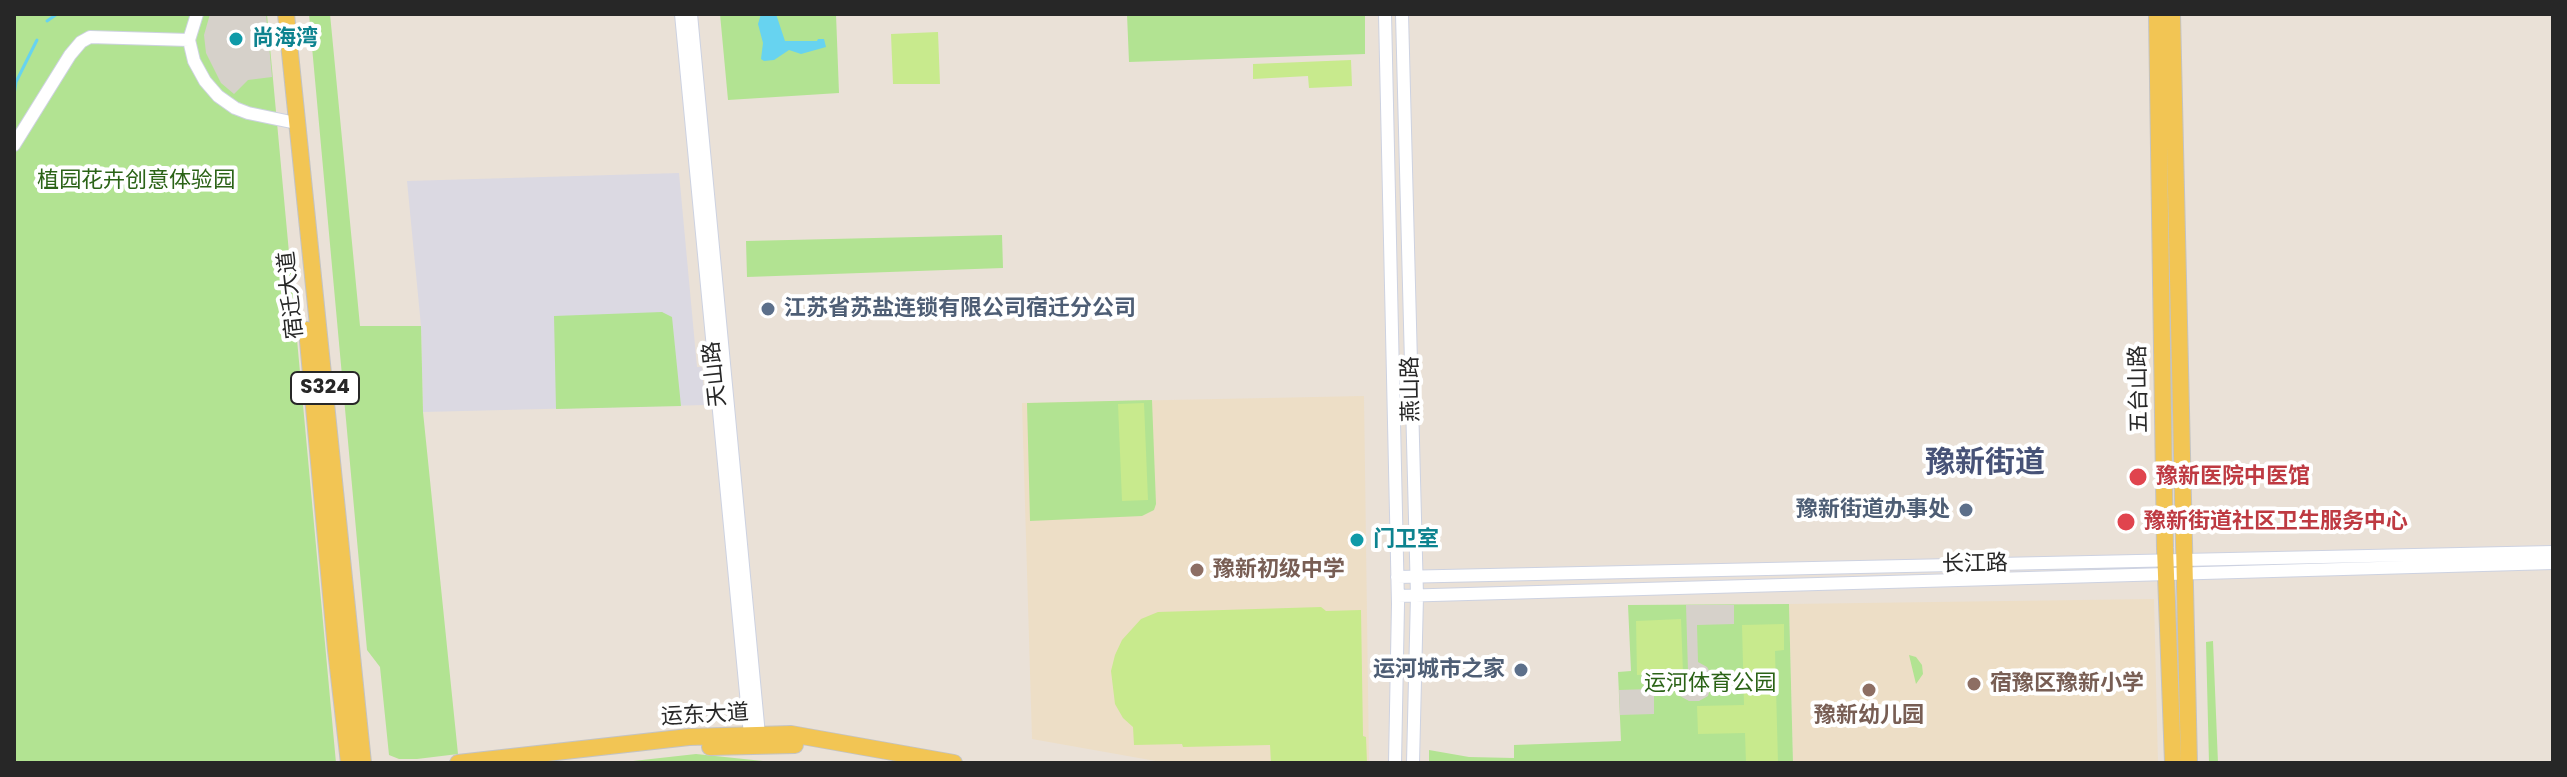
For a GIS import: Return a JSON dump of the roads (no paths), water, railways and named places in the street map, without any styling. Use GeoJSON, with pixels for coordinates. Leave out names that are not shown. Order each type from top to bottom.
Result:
{"type":"FeatureCollection","features":[{"type":"Feature","properties":{"kind":"main road","name":"宿迁大道"},"geometry":{"type":"LineString","coordinates":[[277,14],[292,123],[363,763]]}},
{"type":"Feature","properties":{"kind":"main road","name":"宿迁大道"},"geometry":{"type":"LineString","coordinates":[[286,14],[292,123],[336,650],[349,763]]}},
{"type":"Feature","properties":{"kind":"main road","name":"五台山路"},"geometry":{"type":"LineString","coordinates":[[2157,14],[2165,567],[2173,763]]}},
{"type":"Feature","properties":{"kind":"main road","name":"五台山路"},"geometry":{"type":"LineString","coordinates":[[2172,14],[2189,763]]}},
{"type":"Feature","properties":{"kind":"main road","name":"运东大道"},"geometry":{"type":"LineString","coordinates":[[458,763],[689,737],[754,735],[804,735],[954,763]]}},
{"type":"Feature","properties":{"kind":"main road","name":"运东大道"},"geometry":{"type":"LineString","coordinates":[[545,763],[690,746],[793,745],[901,763]]}},
{"type":"Feature","properties":{"kind":"street"},"geometry":{"type":"LineString","coordinates":[[197,14],[189,40],[194,61],[218,96],[248,113],[292,123]]}},
{"type":"Feature","properties":{"kind":"street","name":"天山路"},"geometry":{"type":"LineString","coordinates":[[681,14],[754,735]]}},
{"type":"Feature","properties":{"kind":"street","name":"天山路"},"geometry":{"type":"LineString","coordinates":[[691,14],[754,735]]}},
{"type":"Feature","properties":{"kind":"street","name":"燕山路"},"geometry":{"type":"LineString","coordinates":[[1385,14],[1398,596],[1395,763]]}},
{"type":"Feature","properties":{"kind":"street","name":"燕山路"},"geometry":{"type":"LineString","coordinates":[[1402,14],[1417,596],[1413,763]]}},
{"type":"Feature","properties":{"kind":"street"},"geometry":{"type":"LineString","coordinates":[[14,145],[81,42],[90,37],[189,40]]}},
{"type":"Feature","properties":{"kind":"street","name":"长江路"},"geometry":{"type":"LineString","coordinates":[[1398,596],[2553,552]]}},
{"type":"Feature","properties":{"kind":"street","name":"长江路"},"geometry":{"type":"LineString","coordinates":[[2184,566],[2553,563]]}},
{"type":"Feature","properties":{"kind":"street","name":"长江路"},"geometry":{"type":"LineString","coordinates":[[1397,577],[2165,567]]}},
{"type":"Feature","properties":{"kind":"water"},"geometry":{"type":"Polygon","coordinates":[[[761,14],[776,14],[785,41],[824,39],[826,47],[801,54],[789,50],[774,60],[764,61],[761,59],[763,43],[758,24],[761,14]]]}},
{"type":"Feature","properties":{"kind":"waterway"},"geometry":{"type":"LineString","coordinates":[[47,21],[57,14]]}},
{"type":"Feature","properties":{"kind":"waterway"},"geometry":{"type":"LineString","coordinates":[[14,95],[16,82],[37,40]]}},
{"type":"Feature","properties":{"kind":"place","name":"尚海湾"},"geometry":{"type":"Point","coordinates":[236,39]}},
{"type":"Feature","properties":{"kind":"place","name":"江苏省苏盐连锁有限公司宿迁分公司"},"geometry":{"type":"Point","coordinates":[768,309]}},
{"type":"Feature","properties":{"kind":"place","name":"豫新医院中医馆"},"geometry":{"type":"Point","coordinates":[2138,477]}},
{"type":"Feature","properties":{"kind":"place","name":"豫新街道办事处"},"geometry":{"type":"Point","coordinates":[1966,510]}},
{"type":"Feature","properties":{"kind":"place","name":"豫新街道社区卫生服务中心"},"geometry":{"type":"Point","coordinates":[2126,522]}},
{"type":"Feature","properties":{"kind":"place","name":"门卫室"},"geometry":{"type":"Point","coordinates":[1357,540]}},
{"type":"Feature","properties":{"kind":"place","name":"豫新初级中学"},"geometry":{"type":"Point","coordinates":[1197,570]}},
{"type":"Feature","properties":{"kind":"place","name":"运河城市之家"},"geometry":{"type":"Point","coordinates":[1521,670]}},
{"type":"Feature","properties":{"kind":"place","name":"宿豫区豫新小学"},"geometry":{"type":"Point","coordinates":[1974,684]}},
{"type":"Feature","properties":{"kind":"place","name":"豫新幼儿园"},"geometry":{"type":"Point","coordinates":[1869,690]}},
{"type":"Feature","properties":{"kind":"district","name":"豫新街道"},"geometry":{"type":"Point","coordinates":[1985,464]}},
{"type":"Feature","properties":{"kind":"park label","name":"植园花卉创意体验园"},"geometry":{"type":"Point","coordinates":[136,181]}},
{"type":"Feature","properties":{"kind":"park label","name":"运河体育公园"},"geometry":{"type":"Point","coordinates":[1710,684]}}]}
